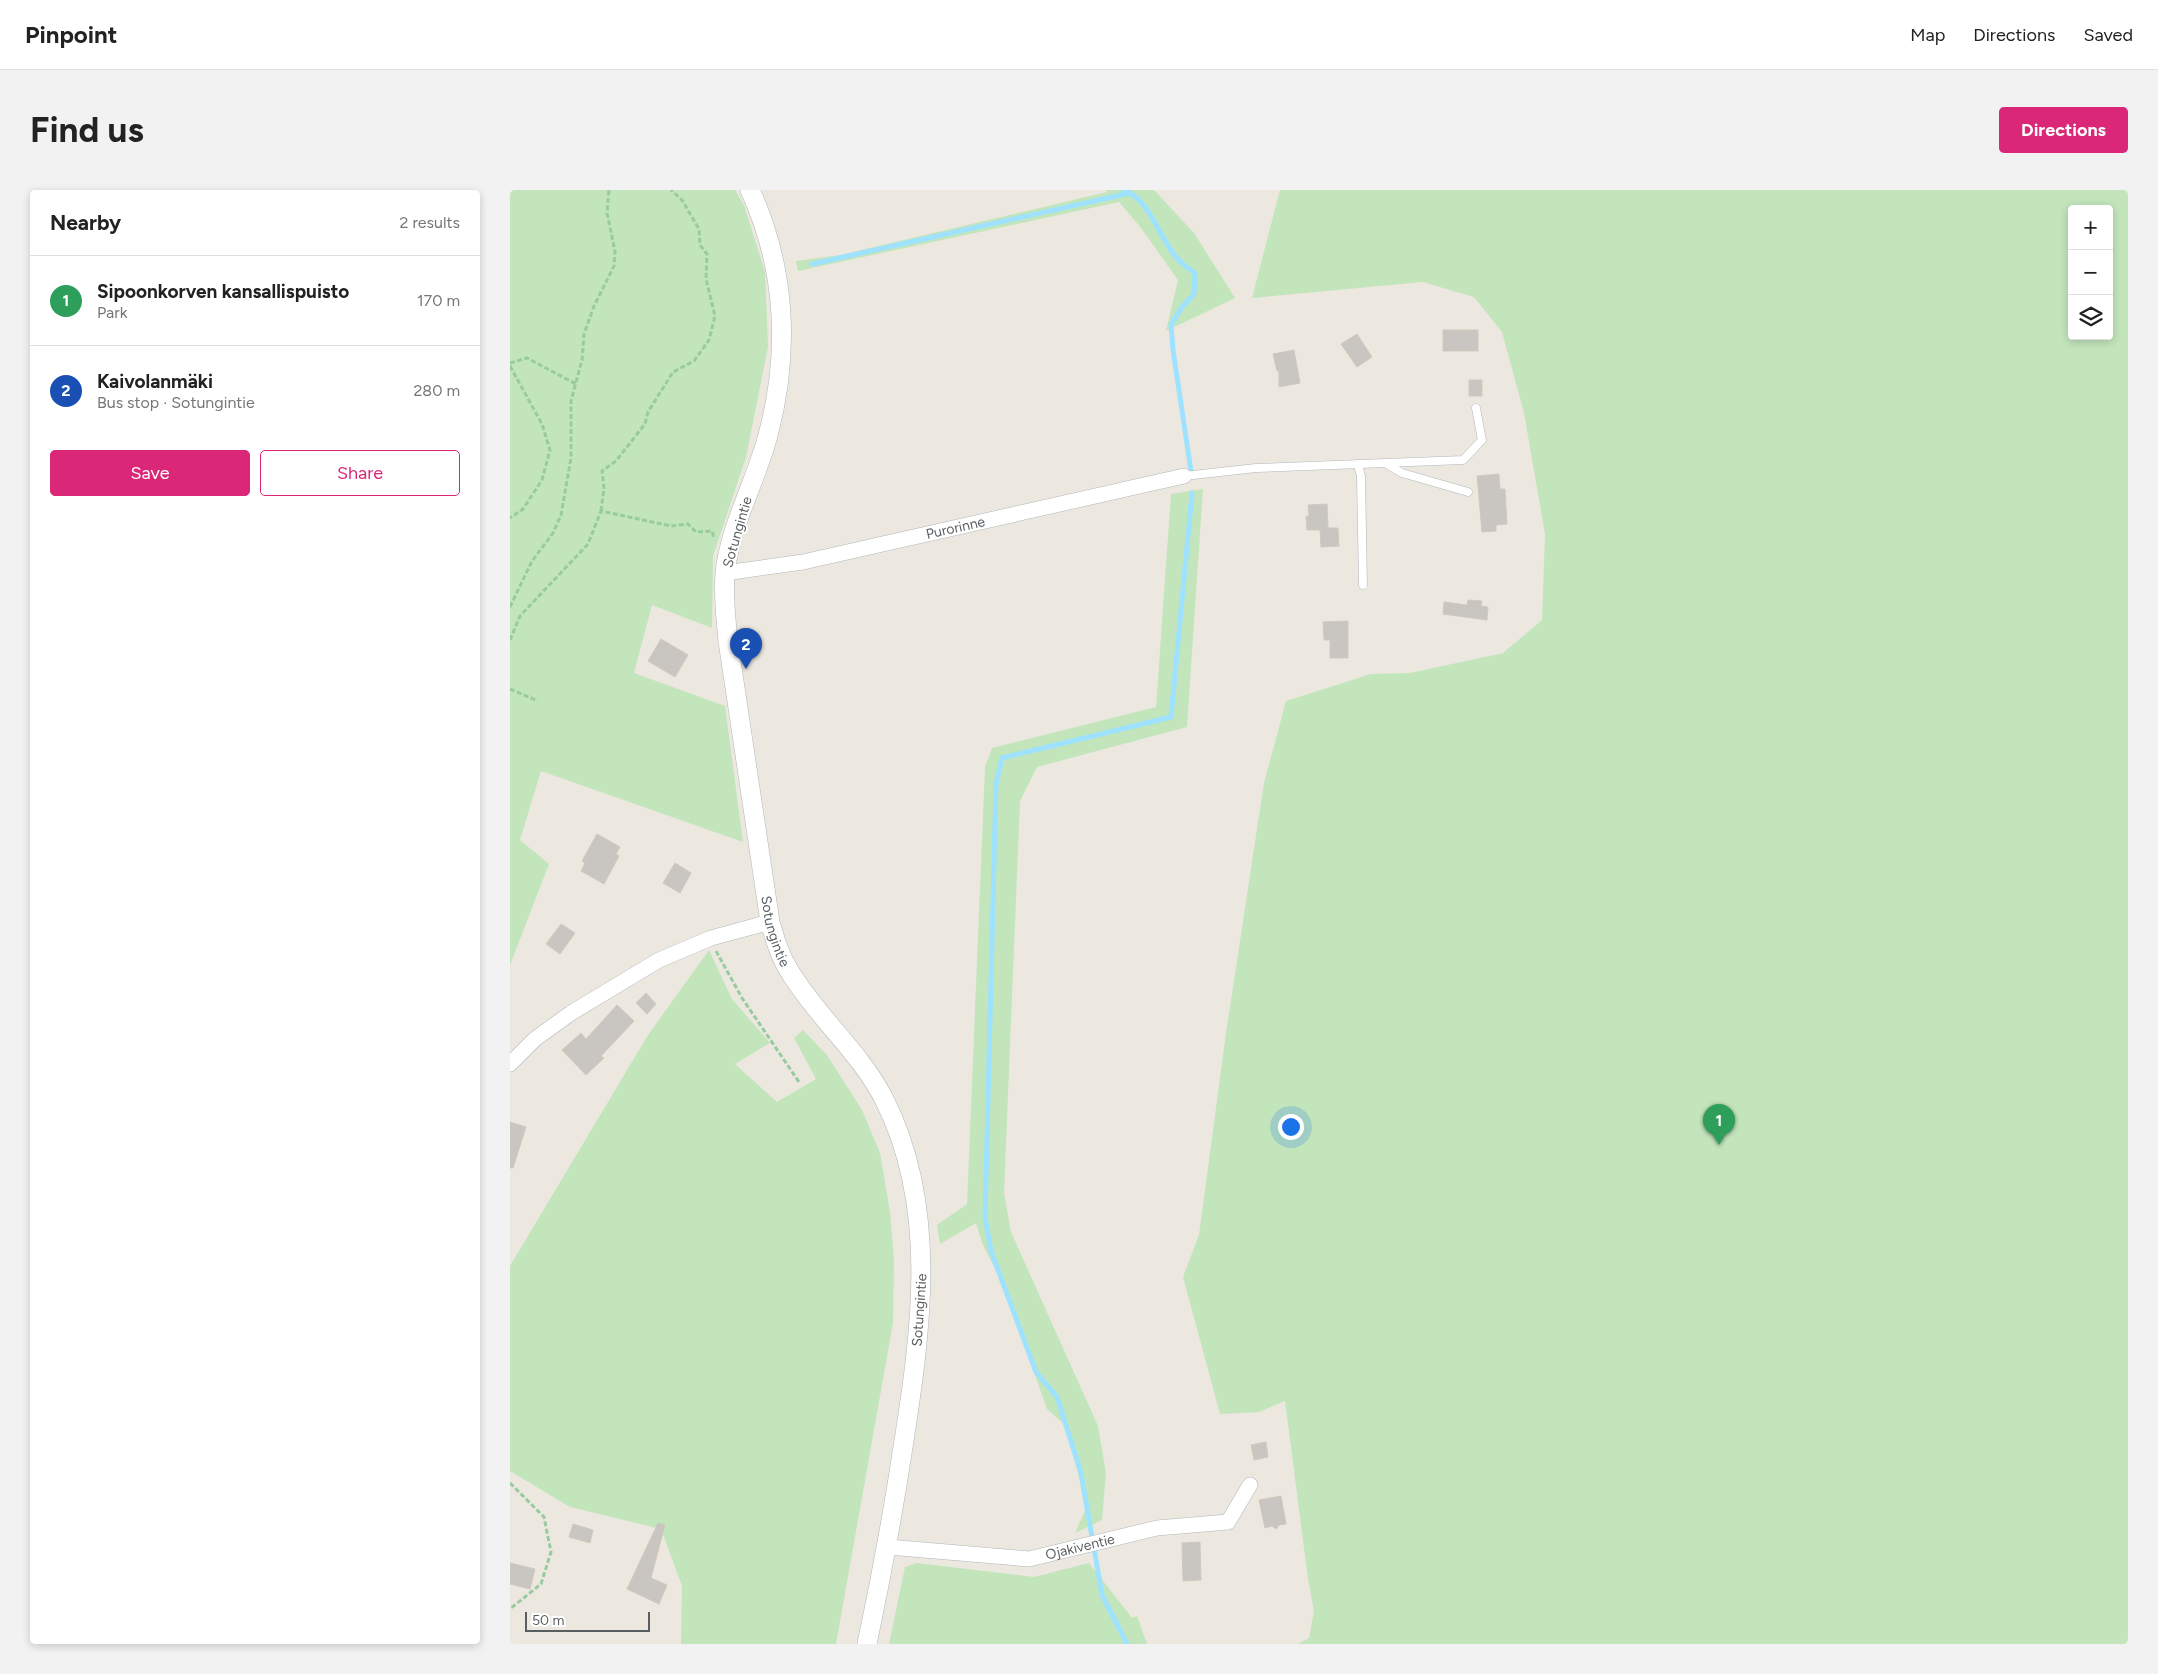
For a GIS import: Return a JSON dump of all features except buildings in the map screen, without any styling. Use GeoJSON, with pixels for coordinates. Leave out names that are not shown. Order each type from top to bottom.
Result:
{"type":"FeatureCollection","features":[{"type":"Feature","properties":{"kind":"street","name":"Sotungintie"},"geometry":{"type":"LineString","coordinates":[[750,190],[766,234],[776,271],[781,301],[781,360],[775,404],[768,436],[738,520],[725,573],[725,604],[728,642],[770,922],[776,944],[789,971],[865,1068],[884,1098],[905,1151],[912,1175],[920,1236],[921,1290],[912,1394],[888,1547],[868,1644]]}},
{"type":"Feature","properties":{"kind":"street","name":"Purorinne"},"geometry":{"type":"LineString","coordinates":[[725,573],[803,562],[1184,476]]}},
{"type":"Feature","properties":{"kind":"street"},"geometry":{"type":"LineString","coordinates":[[510,1064],[535,1039],[570,1013],[659,960],[711,938],[770,922]]}},
{"type":"Feature","properties":{"kind":"street","name":"Ojakiventie"},"geometry":{"type":"LineString","coordinates":[[888,1547],[1029,1559],[1092,1542],[1157,1528],[1228,1522],[1250,1485]]}},
{"type":"Feature","properties":{"kind":"lane"},"geometry":{"type":"LineString","coordinates":[[1184,476],[1256,468],[1463,460],[1482,440],[1476,408]]}},
{"type":"Feature","properties":{"kind":"lane"},"geometry":{"type":"LineString","coordinates":[[1387,464],[1402,473],[1468,492]]}},
{"type":"Feature","properties":{"kind":"lane"},"geometry":{"type":"LineString","coordinates":[[1358,465],[1361,476],[1363,585]]}},
{"type":"Feature","properties":{"kind":"path"},"geometry":{"type":"LineString","coordinates":[[510,607],[532,561],[553,533],[561,515],[570,458],[571,400],[582,360],[584,334],[594,306],[614,266],[615,251],[607,213],[609,190]]}},
{"type":"Feature","properties":{"kind":"path"},"geometry":{"type":"LineString","coordinates":[[510,640],[520,616],[588,544],[601,511],[604,488],[602,471],[616,461],[645,424],[648,412],[673,372],[694,362],[709,340],[715,316],[706,279],[707,254],[700,244],[699,229],[682,200],[671,190]]}},
{"type":"Feature","properties":{"kind":"path"},"geometry":{"type":"LineString","coordinates":[[510,518],[523,509],[542,480],[550,450],[542,424],[510,364],[527,358],[576,384]]}},
{"type":"Feature","properties":{"kind":"path"},"geometry":{"type":"LineString","coordinates":[[601,511],[671,526],[688,524],[696,532],[712,531],[714,539]]}},
{"type":"Feature","properties":{"kind":"path"},"geometry":{"type":"LineString","coordinates":[[510,689],[538,701]]}},
{"type":"Feature","properties":{"kind":"path"},"geometry":{"type":"LineString","coordinates":[[711,938],[718,958],[742,998],[799,1082]]}},
{"type":"Feature","properties":{"kind":"path"},"geometry":{"type":"LineString","coordinates":[[510,1483],[544,1517],[551,1552],[541,1584],[510,1609]]}},
{"type":"Feature","properties":{"kind":"green space"},"geometry":{"type":"Polygon","coordinates":[[[510,190],[735,190],[744,205],[765,272],[768,347],[746,457],[713,556],[712,628],[652,605],[634,673],[725,706],[743,842],[541,771],[520,840],[549,864],[510,965],[510,190]]]}},
{"type":"Feature","properties":{"kind":"green space"},"geometry":{"type":"Polygon","coordinates":[[[1106,190],[1154,190],[1194,233],[1235,298],[1166,331],[1178,280],[1141,228],[1119,202],[798,271],[796,261],[840,255],[1107,192],[1106,190]]]}},
{"type":"Feature","properties":{"kind":"green space"},"geometry":{"type":"Polygon","coordinates":[[[1280,190],[2128,190],[2128,1644],[1298,1644],[1309,1638],[1314,1611],[1308,1579],[1285,1401],[1259,1412],[1220,1414],[1183,1277],[1199,1235],[1226,1033],[1264,783],[1286,701],[1371,674],[1410,673],[1503,653],[1542,620],[1545,534],[1524,413],[1502,332],[1474,297],[1423,282],[1252,298],[1280,190]]]}},
{"type":"Feature","properties":{"kind":"green space"},"geometry":{"type":"Polygon","coordinates":[[[1203,489],[1187,727],[1037,767],[1020,801],[1004,1193],[1011,1232],[1098,1426],[1106,1473],[1102,1520],[1075,1533],[1086,1508],[1067,1427],[1047,1409],[1002,1282],[982,1243],[976,1223],[940,1244],[937,1225],[967,1204],[985,767],[992,748],[1156,707],[1171,494],[1203,489]]]}},
{"type":"Feature","properties":{"kind":"green space"},"geometry":{"type":"Polygon","coordinates":[[[709,950],[732,999],[770,1043],[735,1064],[777,1102],[816,1079],[794,1038],[803,1030],[827,1055],[862,1110],[880,1153],[890,1212],[894,1259],[893,1323],[836,1644],[681,1644],[682,1586],[661,1529],[570,1507],[510,1471],[510,1266],[648,1035],[709,950]]]}},
{"type":"Feature","properties":{"kind":"green space"},"geometry":{"type":"Polygon","coordinates":[[[917,1563],[1034,1577],[1089,1563],[1132,1618],[1137,1616],[1147,1644],[889,1644],[905,1567],[917,1563]]]}},
{"type":"Feature","properties":{"kind":"waterway"},"geometry":{"type":"LineString","coordinates":[[1124,190],[1141,202],[1177,258],[1195,273],[1194,294],[1182,307],[1171,325],[1191,471]]}},
{"type":"Feature","properties":{"kind":"waterway"},"geometry":{"type":"LineString","coordinates":[[812,264],[1130,193]]}},
{"type":"Feature","properties":{"kind":"waterway"},"geometry":{"type":"LineString","coordinates":[[1127,1644],[1102,1595],[1081,1473],[1057,1397],[1036,1372],[991,1251],[985,1217],[996,784],[1002,758],[1171,717],[1192,493]]}},
{"type":"Feature","properties":{"kind":"place","name":"Kaivolanmäki"},"geometry":{"type":"Point","coordinates":[746,669]}},
{"type":"Feature","properties":{"kind":"place","name":"Sipoonkorven kansallispuisto"},"geometry":{"type":"Point","coordinates":[1719,1145]}}]}
